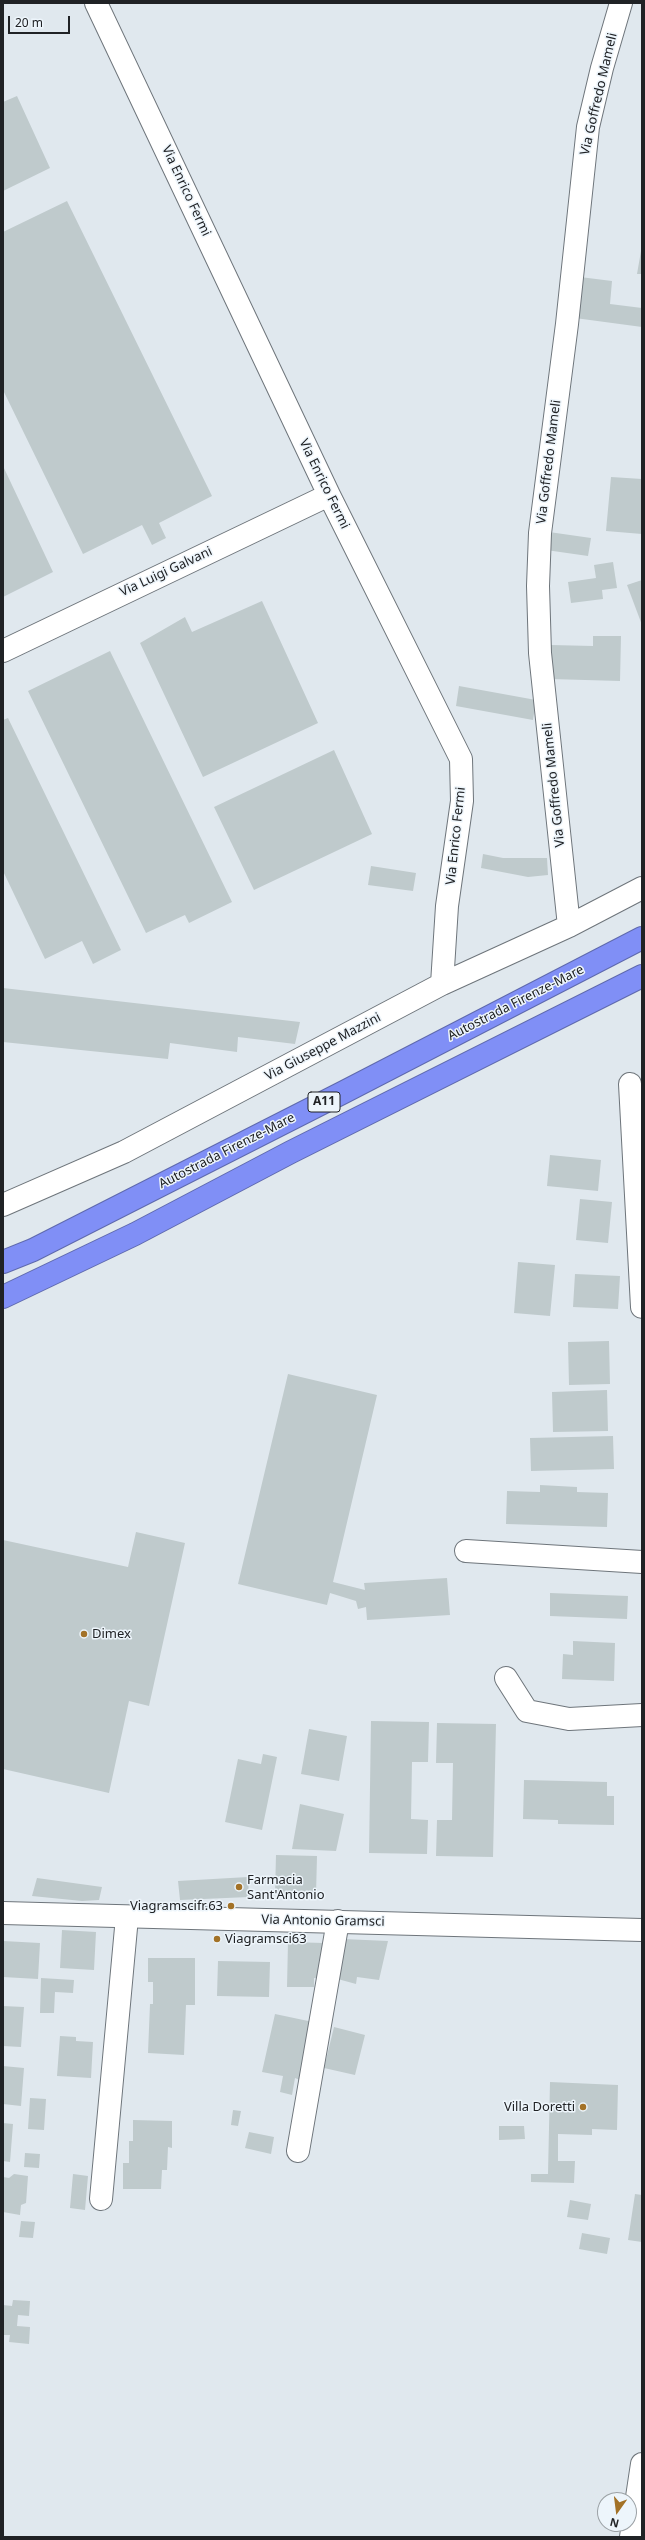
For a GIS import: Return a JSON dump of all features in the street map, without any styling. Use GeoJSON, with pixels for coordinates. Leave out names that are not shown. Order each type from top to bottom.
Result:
{"type":"FeatureCollection","features":[{"type":"Feature","properties":{"kind":"highway","name":"Autostrada Firenze-Mare"},"geometry":{"type":"LineString","coordinates":[[3,1262],[33,1250],[642,938]]}},
{"type":"Feature","properties":{"kind":"highway","name":"A11"},"geometry":{"type":"LineString","coordinates":[[3,1297],[135,1234],[298,1148],[642,976]]}},
{"type":"Feature","properties":{"kind":"street","name":"Via Enrico Fermi"},"geometry":{"type":"LineString","coordinates":[[96,3],[329,495],[462,759],[462,801],[447,906],[442,984]]}},
{"type":"Feature","properties":{"kind":"street","name":"Via Goffredo Mameli"},"geometry":{"type":"LineString","coordinates":[[569,926],[540,653],[538,586],[540,533],[567,324],[588,127],[602,68],[621,3]]}},
{"type":"Feature","properties":{"kind":"street","name":"Via Luigi Galvani"},"geometry":{"type":"LineString","coordinates":[[3,651],[329,495]]}},
{"type":"Feature","properties":{"kind":"street","name":"Via Giuseppe Mazzini"},"geometry":{"type":"LineString","coordinates":[[3,1205],[124,1152],[442,984],[569,926],[642,888]]}},
{"type":"Feature","properties":{"kind":"street"},"geometry":{"type":"LineString","coordinates":[[630,1084],[642,1307]]}},
{"type":"Feature","properties":{"kind":"street"},"geometry":{"type":"LineString","coordinates":[[466,1551],[642,1562]]}},
{"type":"Feature","properties":{"kind":"street"},"geometry":{"type":"LineString","coordinates":[[506,1678],[527,1711],[569,1719],[642,1715]]}},
{"type":"Feature","properties":{"kind":"street","name":"Via Antonio Gramsci"},"geometry":{"type":"LineString","coordinates":[[3,1912],[127,1917],[338,1921],[642,1930]]}},
{"type":"Feature","properties":{"kind":"street"},"geometry":{"type":"LineString","coordinates":[[101,2199],[127,1917]]}},
{"type":"Feature","properties":{"kind":"street"},"geometry":{"type":"LineString","coordinates":[[298,2151],[338,1921]]}},
{"type":"Feature","properties":{"kind":"street"},"geometry":{"type":"LineString","coordinates":[[631,2537],[642,2464]]}},
{"type":"Feature","properties":{"kind":"building"},"geometry":{"type":"Polygon","coordinates":[[[17,96],[50,168],[3,191],[3,102],[17,96]]]}},
{"type":"Feature","properties":{"kind":"building"},"geometry":{"type":"Polygon","coordinates":[[[67,201],[212,496],[159,523],[166,538],[152,545],[142,525],[83,554],[3,390],[3,232],[67,201]]]}},
{"type":"Feature","properties":{"kind":"building"},"geometry":{"type":"Polygon","coordinates":[[[641,251],[642,274],[637,274],[641,251]]]}},
{"type":"Feature","properties":{"kind":"building"},"geometry":{"type":"Polygon","coordinates":[[[580,277],[612,281],[610,304],[642,308],[642,327],[575,318],[580,277]]]}},
{"type":"Feature","properties":{"kind":"building"},"geometry":{"type":"Polygon","coordinates":[[[3,466],[53,572],[3,597],[3,466]]]}},
{"type":"Feature","properties":{"kind":"building"},"geometry":{"type":"Polygon","coordinates":[[[611,477],[642,479],[642,534],[606,531],[611,477]]]}},
{"type":"Feature","properties":{"kind":"building"},"geometry":{"type":"Polygon","coordinates":[[[549,532],[591,538],[588,556],[546,550],[549,532]]]}},
{"type":"Feature","properties":{"kind":"building"},"geometry":{"type":"Polygon","coordinates":[[[613,562],[617,588],[602,590],[603,599],[571,603],[568,582],[596,578],[594,565],[613,562]]]}},
{"type":"Feature","properties":{"kind":"building"},"geometry":{"type":"Polygon","coordinates":[[[642,580],[642,625],[627,585],[642,580]]]}},
{"type":"Feature","properties":{"kind":"building"},"geometry":{"type":"Polygon","coordinates":[[[262,601],[318,723],[203,777],[140,643],[185,617],[192,632],[262,601]]]}},
{"type":"Feature","properties":{"kind":"building"},"geometry":{"type":"Polygon","coordinates":[[[593,636],[621,636],[620,681],[550,679],[551,645],[593,646],[593,636]]]}},
{"type":"Feature","properties":{"kind":"building"},"geometry":{"type":"Polygon","coordinates":[[[110,651],[232,902],[189,923],[185,915],[146,933],[28,691],[110,651]]]}},
{"type":"Feature","properties":{"kind":"building"},"geometry":{"type":"Polygon","coordinates":[[[459,686],[536,700],[533,720],[456,706],[459,686]]]}},
{"type":"Feature","properties":{"kind":"building"},"geometry":{"type":"Polygon","coordinates":[[[8,718],[121,950],[93,964],[82,941],[45,959],[3,871],[3,720],[8,718]]]}},
{"type":"Feature","properties":{"kind":"building"},"geometry":{"type":"Polygon","coordinates":[[[334,750],[372,834],[254,890],[214,807],[334,750]]]}},
{"type":"Feature","properties":{"kind":"building"},"geometry":{"type":"Polygon","coordinates":[[[483,854],[503,858],[547,858],[548,875],[528,877],[481,868],[483,854]]]}},
{"type":"Feature","properties":{"kind":"building"},"geometry":{"type":"Polygon","coordinates":[[[371,866],[416,873],[413,891],[368,885],[371,866]]]}},
{"type":"Feature","properties":{"kind":"building"},"geometry":{"type":"Polygon","coordinates":[[[3,988],[300,1022],[295,1044],[238,1037],[237,1052],[170,1043],[168,1059],[3,1042],[3,988]]]}},
{"type":"Feature","properties":{"kind":"building"},"geometry":{"type":"Polygon","coordinates":[[[550,1155],[601,1160],[598,1191],[547,1186],[550,1155]]]}},
{"type":"Feature","properties":{"kind":"building"},"geometry":{"type":"Polygon","coordinates":[[[580,1199],[612,1202],[608,1243],[576,1240],[580,1199]]]}},
{"type":"Feature","properties":{"kind":"building"},"geometry":{"type":"Polygon","coordinates":[[[518,1262],[555,1265],[550,1316],[514,1313],[518,1262]]]}},
{"type":"Feature","properties":{"kind":"building"},"geometry":{"type":"Polygon","coordinates":[[[575,1274],[620,1276],[618,1309],[573,1307],[575,1274]]]}},
{"type":"Feature","properties":{"kind":"building"},"geometry":{"type":"Polygon","coordinates":[[[609,1341],[610,1384],[569,1385],[568,1342],[609,1341]]]}},
{"type":"Feature","properties":{"kind":"building"},"geometry":{"type":"Polygon","coordinates":[[[288,1374],[377,1395],[333,1582],[365,1590],[364,1583],[447,1578],[450,1615],[367,1620],[366,1607],[358,1609],[356,1601],[330,1593],[327,1605],[238,1584],[288,1374]]]}},
{"type":"Feature","properties":{"kind":"building"},"geometry":{"type":"Polygon","coordinates":[[[607,1390],[608,1431],[553,1432],[552,1392],[607,1390]]]}},
{"type":"Feature","properties":{"kind":"building"},"geometry":{"type":"Polygon","coordinates":[[[613,1436],[614,1469],[531,1471],[530,1438],[613,1436]]]}},
{"type":"Feature","properties":{"kind":"building"},"geometry":{"type":"Polygon","coordinates":[[[540,1485],[577,1487],[577,1492],[608,1493],[607,1527],[506,1524],[507,1491],[540,1492],[540,1485]]]}},
{"type":"Feature","properties":{"kind":"building","name":"Dimex"},"geometry":{"type":"Polygon","coordinates":[[[136,1532],[185,1543],[149,1706],[129,1701],[109,1793],[3,1769],[3,1540],[128,1567],[136,1532]]]}},
{"type":"Feature","properties":{"kind":"building"},"geometry":{"type":"Polygon","coordinates":[[[550,1593],[628,1596],[627,1619],[550,1616],[550,1593]]]}},
{"type":"Feature","properties":{"kind":"building"},"geometry":{"type":"Polygon","coordinates":[[[573,1641],[615,1643],[614,1681],[562,1679],[563,1654],[573,1655],[573,1641]]]}},
{"type":"Feature","properties":{"kind":"building"},"geometry":{"type":"Polygon","coordinates":[[[371,1721],[429,1722],[428,1762],[412,1762],[411,1819],[428,1820],[427,1854],[369,1853],[371,1721]]]}},
{"type":"Feature","properties":{"kind":"building"},"geometry":{"type":"Polygon","coordinates":[[[437,1723],[496,1724],[493,1857],[436,1856],[437,1820],[452,1820],[453,1763],[436,1763],[437,1723]]]}},
{"type":"Feature","properties":{"kind":"building"},"geometry":{"type":"Polygon","coordinates":[[[309,1729],[347,1736],[339,1781],[301,1774],[309,1729]]]}},
{"type":"Feature","properties":{"kind":"building"},"geometry":{"type":"Polygon","coordinates":[[[263,1754],[277,1757],[262,1830],[225,1822],[238,1759],[261,1764],[263,1754]]]}},
{"type":"Feature","properties":{"kind":"building"},"geometry":{"type":"Polygon","coordinates":[[[524,1780],[607,1782],[607,1796],[614,1796],[614,1825],[558,1824],[558,1820],[523,1819],[524,1780]]]}},
{"type":"Feature","properties":{"kind":"building"},"geometry":{"type":"Polygon","coordinates":[[[300,1804],[344,1814],[336,1851],[292,1849],[300,1804]]]}},
{"type":"Feature","properties":{"kind":"building"},"geometry":{"type":"Polygon","coordinates":[[[276,1855],[317,1856],[316,1895],[275,1894],[276,1855]]]}},
{"type":"Feature","properties":{"kind":"building"},"geometry":{"type":"Polygon","coordinates":[[[248,1877],[249,1897],[180,1900],[178,1881],[248,1877]]]}},
{"type":"Feature","properties":{"kind":"building"},"geometry":{"type":"Polygon","coordinates":[[[37,1878],[102,1887],[99,1900],[82,1901],[32,1896],[37,1878]]]}},
{"type":"Feature","properties":{"kind":"building"},"geometry":{"type":"Polygon","coordinates":[[[62,1930],[96,1932],[94,1970],[60,1968],[62,1930]]]}},
{"type":"Feature","properties":{"kind":"building"},"geometry":{"type":"Polygon","coordinates":[[[343,1939],[388,1941],[379,1980],[357,1977],[356,1984],[334,1978],[343,1939]]]}},
{"type":"Feature","properties":{"kind":"building"},"geometry":{"type":"Polygon","coordinates":[[[3,1941],[40,1943],[38,1979],[3,1977],[3,1941]]]}},
{"type":"Feature","properties":{"kind":"building"},"geometry":{"type":"Polygon","coordinates":[[[288,1942],[324,1943],[324,1979],[314,1978],[314,1987],[287,1987],[288,1942]]]}},
{"type":"Feature","properties":{"kind":"building"},"geometry":{"type":"Polygon","coordinates":[[[148,1958],[195,1958],[195,2005],[186,2005],[184,2055],[148,2053],[150,2004],[153,2004],[153,1982],[148,1982],[148,1958]]]}},
{"type":"Feature","properties":{"kind":"building"},"geometry":{"type":"Polygon","coordinates":[[[218,1961],[270,1962],[269,1997],[217,1996],[218,1961]]]}},
{"type":"Feature","properties":{"kind":"building"},"geometry":{"type":"Polygon","coordinates":[[[41,1978],[74,1980],[73,1993],[55,1992],[54,2013],[40,2013],[41,1978]]]}},
{"type":"Feature","properties":{"kind":"building"},"geometry":{"type":"Polygon","coordinates":[[[3,2006],[24,2007],[21,2047],[3,2046],[3,2006]]]}},
{"type":"Feature","properties":{"kind":"building"},"geometry":{"type":"Polygon","coordinates":[[[275,2014],[313,2022],[300,2080],[295,2078],[292,2095],[280,2092],[283,2076],[262,2072],[275,2014]]]}},
{"type":"Feature","properties":{"kind":"building"},"geometry":{"type":"Polygon","coordinates":[[[334,2027],[365,2035],[355,2075],[324,2068],[334,2027]]]}},
{"type":"Feature","properties":{"kind":"building"},"geometry":{"type":"Polygon","coordinates":[[[60,2036],[76,2037],[76,2041],[93,2042],[91,2078],[57,2076],[60,2036]]]}},
{"type":"Feature","properties":{"kind":"building"},"geometry":{"type":"Polygon","coordinates":[[[3,2066],[24,2068],[21,2106],[3,2104],[3,2066]]]}},
{"type":"Feature","properties":{"kind":"building","name":"Villa Doretti"},"geometry":{"type":"Polygon","coordinates":[[[550,2082],[618,2085],[617,2130],[592,2129],[592,2135],[558,2134],[558,2161],[575,2161],[574,2183],[531,2182],[531,2174],[548,2174],[550,2082]]]}},
{"type":"Feature","properties":{"kind":"building"},"geometry":{"type":"Polygon","coordinates":[[[30,2098],[46,2099],[44,2130],[28,2129],[30,2098]]]}},
{"type":"Feature","properties":{"kind":"building"},"geometry":{"type":"Polygon","coordinates":[[[233,2110],[241,2111],[238,2126],[231,2125],[233,2110]]]}},
{"type":"Feature","properties":{"kind":"building"},"geometry":{"type":"Polygon","coordinates":[[[133,2120],[172,2121],[172,2148],[168,2147],[167,2170],[162,2170],[161,2189],[123,2189],[123,2163],[129,2163],[129,2141],[133,2141],[133,2120]]]}},
{"type":"Feature","properties":{"kind":"building"},"geometry":{"type":"Polygon","coordinates":[[[3,2123],[13,2124],[10,2162],[3,2161],[3,2123]]]}},
{"type":"Feature","properties":{"kind":"building"},"geometry":{"type":"Polygon","coordinates":[[[499,2126],[524,2126],[525,2139],[499,2140],[499,2126]]]}},
{"type":"Feature","properties":{"kind":"building"},"geometry":{"type":"Polygon","coordinates":[[[249,2132],[274,2137],[271,2154],[245,2148],[249,2132]]]}},
{"type":"Feature","properties":{"kind":"building"},"geometry":{"type":"Polygon","coordinates":[[[25,2153],[40,2154],[39,2168],[24,2167],[25,2153]]]}},
{"type":"Feature","properties":{"kind":"building"},"geometry":{"type":"Polygon","coordinates":[[[14,2174],[28,2176],[26,2203],[21,2205],[20,2215],[3,2212],[3,2177],[9,2178],[14,2174]]]}},
{"type":"Feature","properties":{"kind":"building"},"geometry":{"type":"Polygon","coordinates":[[[73,2174],[88,2176],[85,2210],[70,2208],[73,2174]]]}},
{"type":"Feature","properties":{"kind":"building"},"geometry":{"type":"Polygon","coordinates":[[[635,2194],[642,2195],[642,2242],[628,2240],[635,2194]]]}},
{"type":"Feature","properties":{"kind":"building"},"geometry":{"type":"Polygon","coordinates":[[[570,2200],[591,2204],[588,2220],[567,2217],[570,2200]]]}},
{"type":"Feature","properties":{"kind":"building"},"geometry":{"type":"Polygon","coordinates":[[[21,2221],[35,2222],[33,2238],[19,2237],[21,2221]]]}},
{"type":"Feature","properties":{"kind":"building"},"geometry":{"type":"Polygon","coordinates":[[[582,2233],[610,2238],[607,2254],[579,2249],[582,2233]]]}},
{"type":"Feature","properties":{"kind":"building"},"geometry":{"type":"Polygon","coordinates":[[[13,2300],[30,2301],[29,2316],[18,2315],[17,2326],[30,2327],[29,2344],[9,2342],[10,2335],[3,2335],[3,2305],[12,2306],[13,2300]]]}},
{"type":"Feature","properties":{"kind":"place","name":"Dimex"},"geometry":{"type":"Point","coordinates":[84,1634]}},
{"type":"Feature","properties":{"kind":"place","name":"Farmacia Sant'Antonio"},"geometry":{"type":"Point","coordinates":[239,1887]}},
{"type":"Feature","properties":{"kind":"place","name":"Viagramscifr.63"},"geometry":{"type":"Point","coordinates":[231,1906]}},
{"type":"Feature","properties":{"kind":"place","name":"Viagramsci63"},"geometry":{"type":"Point","coordinates":[217,1939]}},
{"type":"Feature","properties":{"kind":"place","name":"Villa Doretti"},"geometry":{"type":"Point","coordinates":[583,2107]}}]}
